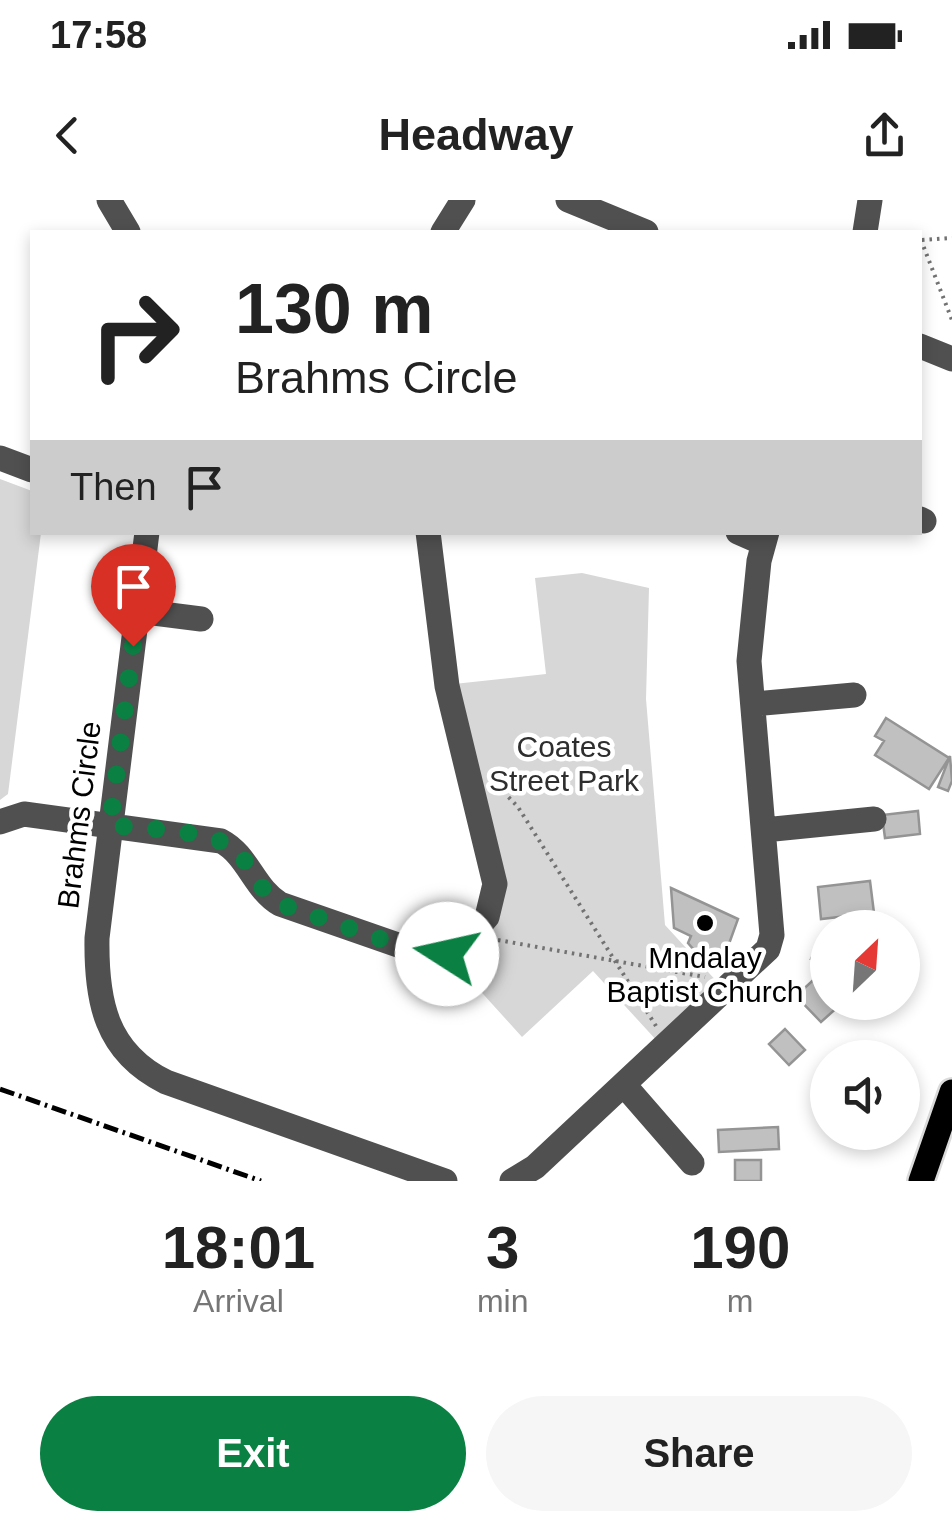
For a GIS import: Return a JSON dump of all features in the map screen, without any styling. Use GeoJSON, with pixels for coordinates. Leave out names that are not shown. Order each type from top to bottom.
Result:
{"type":"FeatureCollection","features":[{"type":"Feature","properties":{"kind":"main road"},"geometry":{"type":"LineString","coordinates":[[922,1181],[952,1092]]}},
{"type":"Feature","properties":{"kind":"street"},"geometry":{"type":"LineString","coordinates":[[110,200],[127,230]]}},
{"type":"Feature","properties":{"kind":"street"},"geometry":{"type":"LineString","coordinates":[[452,229],[463,200]]}},
{"type":"Feature","properties":{"kind":"street"},"geometry":{"type":"LineString","coordinates":[[865,230],[870,200]]}},
{"type":"Feature","properties":{"kind":"street"},"geometry":{"type":"LineString","coordinates":[[579,213],[639,230]]}},
{"type":"Feature","properties":{"kind":"street"},"geometry":{"type":"LineString","coordinates":[[922,347],[952,359]]}},
{"type":"Feature","properties":{"kind":"street"},"geometry":{"type":"LineString","coordinates":[[0,458],[30,469]]}},
{"type":"Feature","properties":{"kind":"street","name":"Brahms Circle"},"geometry":{"type":"LineString","coordinates":[[147,535],[97,938],[98,997],[106,1024],[131,1059],[166,1082],[445,1181]]}},
{"type":"Feature","properties":{"kind":"street"},"geometry":{"type":"LineString","coordinates":[[0,822],[24,814],[220,841],[238,854],[263,890],[280,904],[418,952],[447,954],[458,950],[487,917],[495,884],[447,686],[428,535]]}},
{"type":"Feature","properties":{"kind":"street"},"geometry":{"type":"LineString","coordinates":[[512,1181],[535,1167],[727,992],[764,955],[771,942],[750,642],[765,538]]}},
{"type":"Feature","properties":{"kind":"street"},"geometry":{"type":"LineString","coordinates":[[138,610],[201,618]]}},
{"type":"Feature","properties":{"kind":"street"},"geometry":{"type":"LineString","coordinates":[[753,704],[854,695]]}},
{"type":"Feature","properties":{"kind":"street"},"geometry":{"type":"LineString","coordinates":[[764,830],[874,818]]}},
{"type":"Feature","properties":{"kind":"street"},"geometry":{"type":"LineString","coordinates":[[624,1086],[692,1163]]}},
{"type":"Feature","properties":{"kind":"path"},"geometry":{"type":"LineString","coordinates":[[922,240],[952,238]]}},
{"type":"Feature","properties":{"kind":"path"},"geometry":{"type":"LineString","coordinates":[[922,245],[952,320]]}},
{"type":"Feature","properties":{"kind":"path"},"geometry":{"type":"LineString","coordinates":[[469,775],[485,772],[518,807],[656,1026],[663,1050]]}},
{"type":"Feature","properties":{"kind":"path"},"geometry":{"type":"LineString","coordinates":[[473,936],[699,976],[727,992]]}},
{"type":"Feature","properties":{"kind":"green space"},"geometry":{"type":"Polygon","coordinates":[[[0,479],[30,490],[30,535],[41,535],[8,794],[0,800],[0,479]]]}},
{"type":"Feature","properties":{"kind":"green space","name":"Coates Street Park"},"geometry":{"type":"Polygon","coordinates":[[[582,573],[649,588],[646,699],[665,925],[720,985],[658,1042],[593,971],[522,1037],[455,963],[499,918],[505,886],[454,684],[546,674],[535,578],[582,573]]]}},
{"type":"Feature","properties":{"kind":"building"},"geometry":{"type":"Polygon","coordinates":[[[886,718],[949,758],[929,789],[875,755],[884,741],[875,736],[886,718]]]}},
{"type":"Feature","properties":{"kind":"building"},"geometry":{"type":"Polygon","coordinates":[[[950,756],[952,781],[948,791],[938,787],[950,756]]]}},
{"type":"Feature","properties":{"kind":"building"},"geometry":{"type":"Polygon","coordinates":[[[918,811],[920,834],[885,838],[882,815],[918,811]]]}},
{"type":"Feature","properties":{"kind":"building"},"geometry":{"type":"Polygon","coordinates":[[[870,881],[874,910],[820,910],[818,887],[870,881]]]}},
{"type":"Feature","properties":{"kind":"building","name":"Mndalay Baptist Church"},"geometry":{"type":"Polygon","coordinates":[[[671,888],[738,919],[730,941],[713,959],[694,950],[688,943],[691,936],[674,928],[671,888]]]}},
{"type":"Feature","properties":{"kind":"building"},"geometry":{"type":"Polygon","coordinates":[[[810,983],[810,1011],[796,996],[810,983]]]}},
{"type":"Feature","properties":{"kind":"building"},"geometry":{"type":"Polygon","coordinates":[[[785,1029],[805,1050],[789,1065],[769,1044],[785,1029]]]}},
{"type":"Feature","properties":{"kind":"building"},"geometry":{"type":"Polygon","coordinates":[[[778,1127],[779,1149],[719,1152],[718,1130],[778,1127]]]}},
{"type":"Feature","properties":{"kind":"building"},"geometry":{"type":"Polygon","coordinates":[[[735,1160],[761,1160],[761,1181],[735,1181],[735,1160]]]}},
{"type":"Feature","properties":{"kind":"railway"},"geometry":{"type":"LineString","coordinates":[[0,1089],[261,1181]]}},
{"type":"Feature","properties":{"kind":"place","name":"Mndalay Baptist Church"},"geometry":{"type":"Point","coordinates":[705,923]}},
{"type":"Feature","properties":{"kind":"route"},"geometry":{"type":"LineString","coordinates":[[133,646],[110,825],[220,841],[231,846],[263,890],[280,904],[418,952],[447,954]]}}]}
